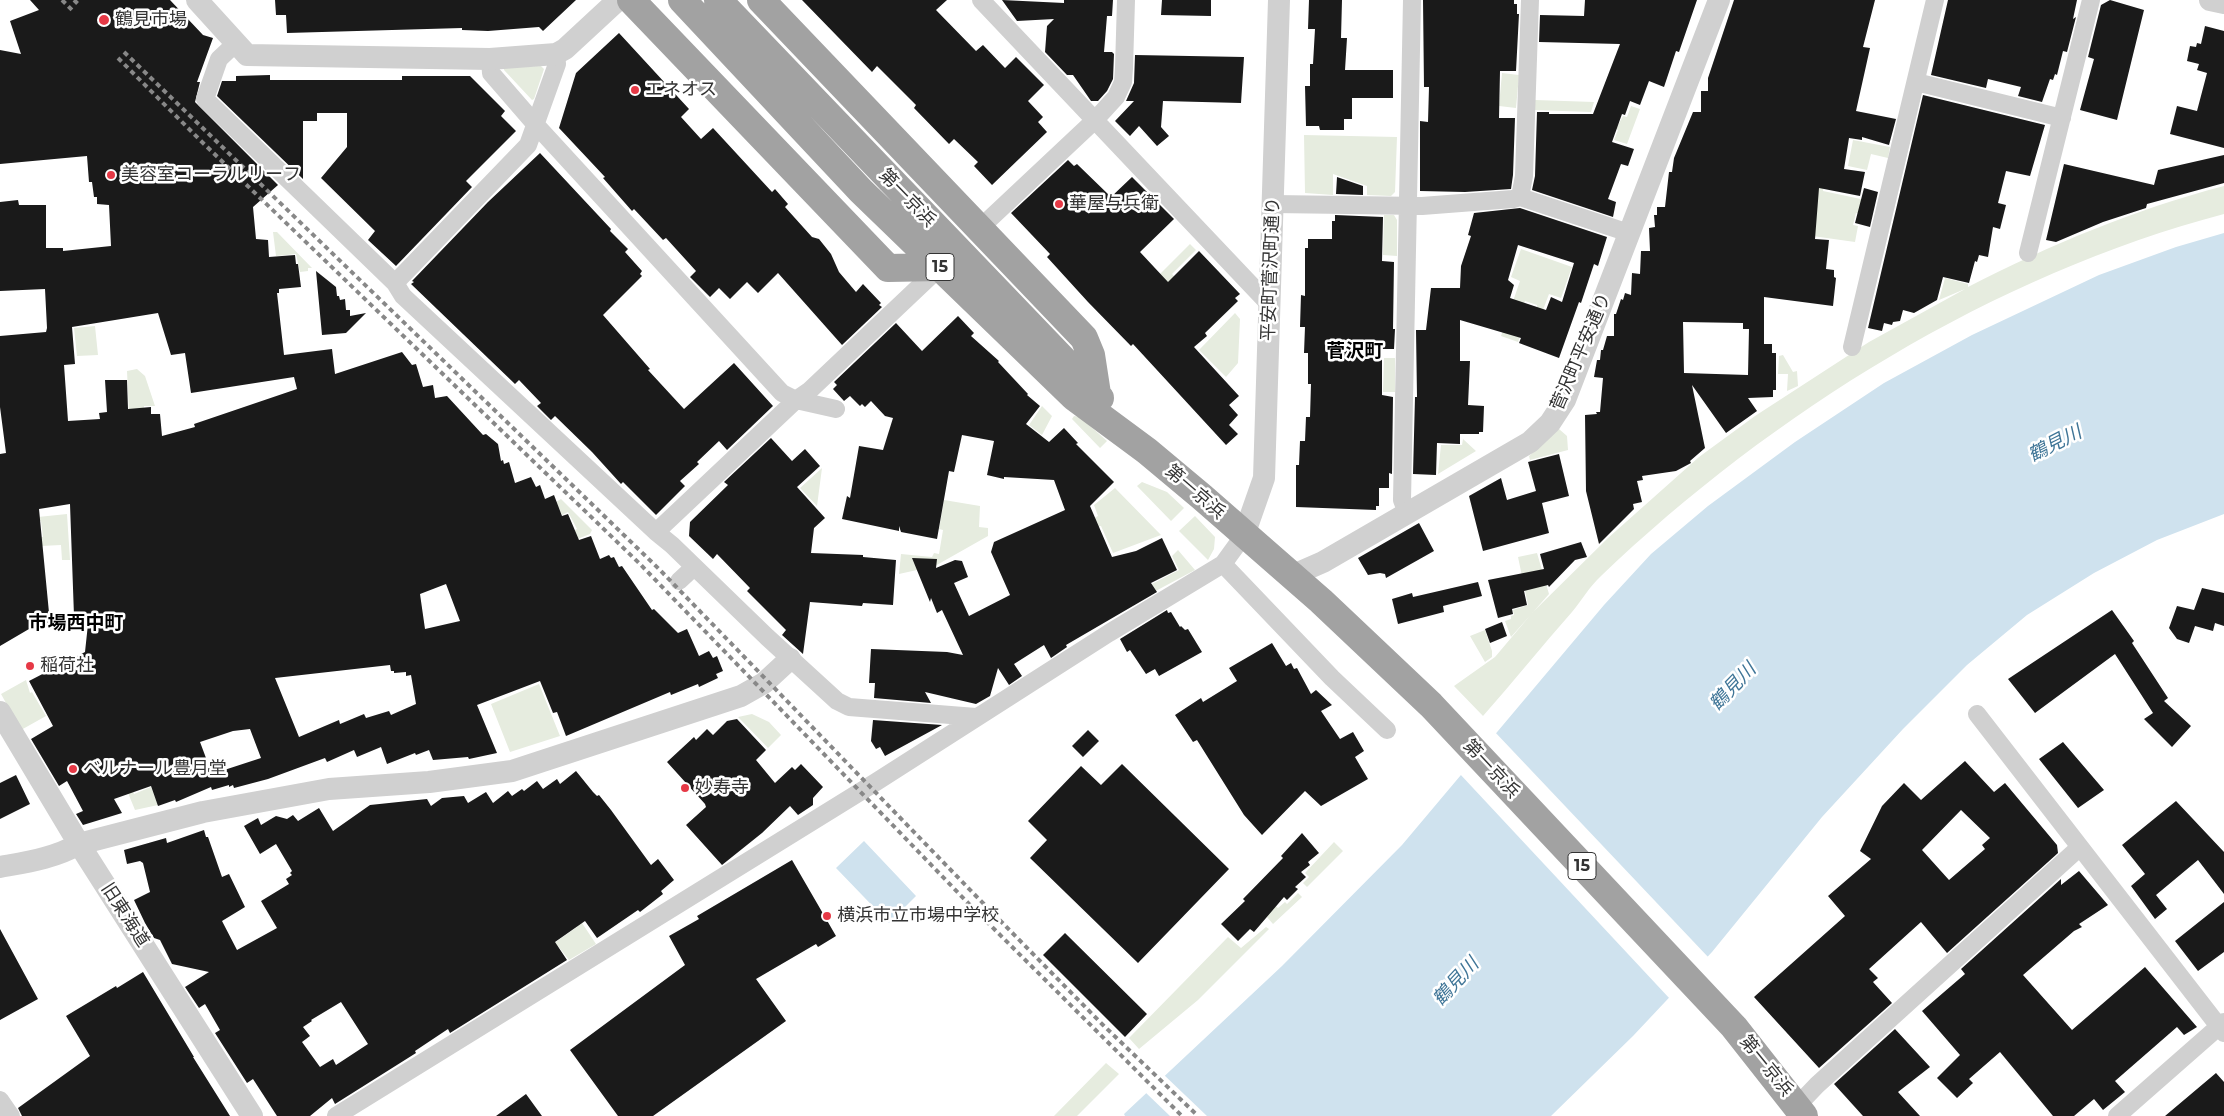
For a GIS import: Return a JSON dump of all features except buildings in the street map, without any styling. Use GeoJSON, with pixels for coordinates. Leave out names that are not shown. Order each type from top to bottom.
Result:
{"type":"FeatureCollection","features":[{"type":"Feature","properties":{"kind":"highway","name":"15"},"geometry":{"type":"LineString","coordinates":[[631,0],[888,268],[940,267]]}},
{"type":"Feature","properties":{"kind":"highway","name":"第一京浜"},"geometry":{"type":"LineString","coordinates":[[682,0],[861,191],[1074,397],[1147,451],[1321,601],[1431,705],[1734,1027],[1801,1111]]}},
{"type":"Feature","properties":{"kind":"highway","name":"第一京浜"},"geometry":{"type":"LineString","coordinates":[[718,0],[1097,394],[1147,451]]}},
{"type":"Feature","properties":{"kind":"highway","name":"第一京浜"},"geometry":{"type":"LineString","coordinates":[[761,0],[1084,338],[1091,355],[1097,394]]}},
{"type":"Feature","properties":{"kind":"street"},"geometry":{"type":"LineString","coordinates":[[197,0],[247,55],[490,59],[556,54],[566,49],[618,0]]}},
{"type":"Feature","properties":{"kind":"street"},"geometry":{"type":"LineString","coordinates":[[981,0],[1270,305]]}},
{"type":"Feature","properties":{"kind":"street"},"geometry":{"type":"LineString","coordinates":[[980,228],[1095,120],[1116,97],[1123,82],[1126,0]]}},
{"type":"Feature","properties":{"kind":"street","name":"平安町菅沢町通り"},"geometry":{"type":"LineString","coordinates":[[1244,535],[1264,478],[1278,0]]}},
{"type":"Feature","properties":{"kind":"street"},"geometry":{"type":"LineString","coordinates":[[1407,514],[1402,500],[1412,0]]}},
{"type":"Feature","properties":{"kind":"street"},"geometry":{"type":"LineString","coordinates":[[1520,197],[1524,176],[1530,0]]}},
{"type":"Feature","properties":{"kind":"street","name":"菅沢町平安通り"},"geometry":{"type":"LineString","coordinates":[[1291,576],[1324,562],[1530,442],[1550,423],[1565,400],[1719,0]]}},
{"type":"Feature","properties":{"kind":"street"},"geometry":{"type":"LineString","coordinates":[[1852,347],[1935,0]]}},
{"type":"Feature","properties":{"kind":"street"},"geometry":{"type":"LineString","coordinates":[[2028,253],[2091,0]]}},
{"type":"Feature","properties":{"kind":"street"},"geometry":{"type":"LineString","coordinates":[[236,43],[219,59],[205,99],[395,283],[403,296],[672,545],[790,659],[837,701],[849,707],[976,718]]}},
{"type":"Feature","properties":{"kind":"street"},"geometry":{"type":"LineString","coordinates":[[395,283],[528,145],[557,64],[556,54]]}},
{"type":"Feature","properties":{"kind":"street"},"geometry":{"type":"LineString","coordinates":[[490,59],[492,73],[536,125],[782,393],[796,400],[836,409]]}},
{"type":"Feature","properties":{"kind":"street"},"geometry":{"type":"LineString","coordinates":[[1916,82],[2062,118]]}},
{"type":"Feature","properties":{"kind":"street"},"geometry":{"type":"LineString","coordinates":[[1273,204],[1407,206],[1520,197],[1629,233]]}},
{"type":"Feature","properties":{"kind":"street"},"geometry":{"type":"LineString","coordinates":[[656,532],[940,267]]}},
{"type":"Feature","properties":{"kind":"street"},"geometry":{"type":"LineString","coordinates":[[336,1116],[876,782],[1109,633],[1223,564],[1244,535]]}},
{"type":"Feature","properties":{"kind":"street"},"geometry":{"type":"LineString","coordinates":[[1223,564],[1332,678],[1387,730]]}},
{"type":"Feature","properties":{"kind":"street"},"geometry":{"type":"LineString","coordinates":[[679,581],[694,567]]}},
{"type":"Feature","properties":{"kind":"street"},"geometry":{"type":"LineString","coordinates":[[0,867],[64,852],[79,844],[203,812],[315,791],[430,782],[512,771],[742,695],[764,683],[790,659]]}},
{"type":"Feature","properties":{"kind":"street","name":"旧東海道"},"geometry":{"type":"LineString","coordinates":[[0,712],[79,844],[252,1116]]}},
{"type":"Feature","properties":{"kind":"street"},"geometry":{"type":"LineString","coordinates":[[1977,714],[2222,1027],[2117,1116]]}},
{"type":"Feature","properties":{"kind":"street"},"geometry":{"type":"LineString","coordinates":[[1801,1111],[1817,1085],[2080,847]]}},
{"type":"Feature","properties":{"kind":"street"},"geometry":{"type":"LineString","coordinates":[[0,1100],[12,1116]]}},
{"type":"Feature","properties":{"kind":"shaded area"},"geometry":{"type":"Polygon","coordinates":[[[541,66],[544,69],[534,99],[532,100],[504,70],[504,67],[541,66]]]}},
{"type":"Feature","properties":{"kind":"shaded area"},"geometry":{"type":"Polygon","coordinates":[[[1502,73],[1519,75],[1516,108],[1499,106],[1502,73]]]}},
{"type":"Feature","properties":{"kind":"shaded area"},"geometry":{"type":"Polygon","coordinates":[[[1535,100],[1594,102],[1591,112],[1534,110],[1535,100]]]}},
{"type":"Feature","properties":{"kind":"shaded area"},"geometry":{"type":"Polygon","coordinates":[[[1631,106],[1640,109],[1627,144],[1614,140],[1618,130],[1616,129],[1623,116],[1627,117],[1631,106]]]}},
{"type":"Feature","properties":{"kind":"shaded area"},"geometry":{"type":"Polygon","coordinates":[[[1304,135],[1397,137],[1395,192],[1391,196],[1367,195],[1367,186],[1333,174],[1333,195],[1305,193],[1304,135]]]}},
{"type":"Feature","properties":{"kind":"shaded area"},"geometry":{"type":"Polygon","coordinates":[[[1853,140],[1890,147],[1888,158],[1871,154],[1867,170],[1848,166],[1853,140]]]}},
{"type":"Feature","properties":{"kind":"shaded area"},"geometry":{"type":"Polygon","coordinates":[[[1783,184],[1824,184],[1823,191],[1875,202],[1871,215],[1856,213],[1853,225],[1858,226],[1855,242],[1784,232],[1783,184]]]}},
{"type":"Feature","properties":{"kind":"shaded area"},"geometry":{"type":"Polygon","coordinates":[[[2224,186],[2224,214],[2138,240],[2053,273],[1971,312],[1890,356],[1813,405],[1738,459],[1668,516],[1601,576],[1483,716],[1454,686],[1495,657],[1533,612],[1608,538],[1699,457],[1755,416],[1869,342],[1965,289],[1939,300],[1945,278],[1968,284],[1968,287],[2031,256],[2093,229],[2190,195],[2224,186]]]}},
{"type":"Feature","properties":{"kind":"shaded area"},"geometry":{"type":"Polygon","coordinates":[[[1384,215],[1394,215],[1397,220],[1397,256],[1383,255],[1384,215]]]}},
{"type":"Feature","properties":{"kind":"shaded area"},"geometry":{"type":"Polygon","coordinates":[[[273,232],[277,232],[312,268],[308,268],[308,271],[300,272],[296,254],[276,256],[273,232]]]}},
{"type":"Feature","properties":{"kind":"shaded area"},"geometry":{"type":"Polygon","coordinates":[[[1190,244],[1196,250],[1172,274],[1190,293],[1156,278],[1190,244]]]}},
{"type":"Feature","properties":{"kind":"shaded area"},"geometry":{"type":"Polygon","coordinates":[[[1521,249],[1572,267],[1561,298],[1549,294],[1543,310],[1537,308],[1537,305],[1525,301],[1521,313],[1527,316],[1518,342],[1501,336],[1520,281],[1511,277],[1521,249]]]}},
{"type":"Feature","properties":{"kind":"shaded area"},"geometry":{"type":"Polygon","coordinates":[[[1235,313],[1240,319],[1238,363],[1226,377],[1199,350],[1235,313]]]}},
{"type":"Feature","properties":{"kind":"shaded area"},"geometry":{"type":"Polygon","coordinates":[[[95,326],[98,355],[77,356],[74,328],[95,326]]]}},
{"type":"Feature","properties":{"kind":"shaded area"},"geometry":{"type":"Polygon","coordinates":[[[1783,355],[1793,372],[1797,371],[1798,386],[1787,391],[1788,374],[1778,374],[1779,356],[1783,355]]]}},
{"type":"Feature","properties":{"kind":"shaded area"},"geometry":{"type":"Polygon","coordinates":[[[1384,358],[1395,358],[1395,392],[1383,392],[1384,358]]]}},
{"type":"Feature","properties":{"kind":"shaded area"},"geometry":{"type":"Polygon","coordinates":[[[137,369],[145,376],[155,406],[144,406],[143,413],[129,414],[127,371],[137,369]]]}},
{"type":"Feature","properties":{"kind":"shaded area"},"geometry":{"type":"Polygon","coordinates":[[[1042,406],[1052,416],[1042,435],[1029,425],[1042,406]]]}},
{"type":"Feature","properties":{"kind":"shaded area"},"geometry":{"type":"Polygon","coordinates":[[[1074,416],[1080,417],[1107,441],[1100,448],[1072,419],[1074,416]]]}},
{"type":"Feature","properties":{"kind":"shaded area"},"geometry":{"type":"Polygon","coordinates":[[[1559,429],[1567,436],[1568,450],[1530,460],[1529,456],[1559,429]]]}},
{"type":"Feature","properties":{"kind":"shaded area"},"geometry":{"type":"Polygon","coordinates":[[[1463,439],[1476,451],[1438,474],[1441,445],[1462,445],[1463,439]]]}},
{"type":"Feature","properties":{"kind":"shaded area"},"geometry":{"type":"Polygon","coordinates":[[[822,468],[817,506],[800,488],[822,468]]]}},
{"type":"Feature","properties":{"kind":"shaded area"},"geometry":{"type":"Polygon","coordinates":[[[1142,482],[1167,492],[1184,508],[1171,521],[1137,486],[1142,482]]]}},
{"type":"Feature","properties":{"kind":"shaded area"},"geometry":{"type":"Polygon","coordinates":[[[1115,488],[1161,535],[1113,553],[1101,526],[1096,527],[1092,519],[1098,516],[1094,505],[1115,488]]]}},
{"type":"Feature","properties":{"kind":"shaded area"},"geometry":{"type":"Polygon","coordinates":[[[561,499],[592,530],[590,534],[570,542],[566,535],[577,529],[568,512],[562,515],[556,502],[561,499]]]}},
{"type":"Feature","properties":{"kind":"shaded area"},"geometry":{"type":"Polygon","coordinates":[[[944,500],[980,506],[979,527],[988,528],[988,536],[935,566],[899,574],[901,554],[932,557],[934,553],[939,554],[943,530],[939,529],[944,500]]]}},
{"type":"Feature","properties":{"kind":"shaded area"},"geometry":{"type":"Polygon","coordinates":[[[67,514],[70,560],[62,560],[61,545],[41,546],[40,537],[43,537],[41,521],[38,520],[38,517],[67,514]]]}},
{"type":"Feature","properties":{"kind":"shaded area"},"geometry":{"type":"Polygon","coordinates":[[[1195,516],[1215,537],[1214,549],[1208,560],[1179,531],[1195,516]]]}},
{"type":"Feature","properties":{"kind":"shaded area"},"geometry":{"type":"Polygon","coordinates":[[[1178,550],[1195,570],[1150,594],[1148,586],[1179,570],[1172,556],[1178,550]]]}},
{"type":"Feature","properties":{"kind":"shaded area"},"geometry":{"type":"Polygon","coordinates":[[[1537,553],[1549,594],[1511,637],[1505,621],[1511,619],[1511,616],[1514,615],[1513,610],[1528,605],[1518,557],[1537,553]]]}},
{"type":"Feature","properties":{"kind":"shaded area"},"geometry":{"type":"Polygon","coordinates":[[[1485,630],[1492,651],[1492,657],[1485,662],[1470,636],[1485,630]]]}},
{"type":"Feature","properties":{"kind":"shaded area"},"geometry":{"type":"Polygon","coordinates":[[[26,680],[30,693],[32,692],[46,716],[21,730],[1,694],[26,680]]]}},
{"type":"Feature","properties":{"kind":"shaded area"},"geometry":{"type":"Polygon","coordinates":[[[539,684],[560,736],[510,752],[491,704],[539,684]]]}},
{"type":"Feature","properties":{"kind":"shaded area"},"geometry":{"type":"Polygon","coordinates":[[[752,714],[769,722],[781,735],[768,748],[738,717],[752,714]]]}},
{"type":"Feature","properties":{"kind":"shaded area"},"geometry":{"type":"Polygon","coordinates":[[[151,787],[158,805],[135,810],[128,793],[133,791],[134,794],[151,787]]]}},
{"type":"Feature","properties":{"kind":"shaded area"},"geometry":{"type":"Polygon","coordinates":[[[1334,842],[1343,851],[1307,887],[1303,883],[1309,877],[1305,873],[1334,842]]]}},
{"type":"Feature","properties":{"kind":"shaded area"},"geometry":{"type":"Polygon","coordinates":[[[554,881],[596,944],[569,960],[558,946],[552,950],[550,946],[577,927],[570,918],[554,881]]]}},
{"type":"Feature","properties":{"kind":"shaded area"},"geometry":{"type":"Polygon","coordinates":[[[1298,893],[1302,897],[1273,924],[1266,916],[1272,903],[1278,908],[1285,902],[1287,904],[1298,893]]]}},
{"type":"Feature","properties":{"kind":"shaded area"},"geometry":{"type":"Polygon","coordinates":[[[1266,927],[1269,929],[1198,1000],[1139,1049],[1129,1038],[1228,937],[1241,948],[1266,927]]]}},
{"type":"Feature","properties":{"kind":"shaded area"},"geometry":{"type":"Polygon","coordinates":[[[1106,1063],[1119,1074],[1077,1116],[1054,1116],[1106,1063]]]}},
{"type":"Feature","properties":{"kind":"water","name":"鶴見川"},"geometry":{"type":"Polygon","coordinates":[[[2224,233],[2224,514],[2157,540],[2094,573],[2027,615],[1967,665],[1903,729],[1822,817],[1712,952],[1633,1036],[1551,1116],[1125,1116],[1124,1114],[1282,966],[1402,845],[1604,605],[1651,554],[1708,506],[1795,442],[1884,383],[1972,335],[2099,275],[2176,247],[2224,233]]]}},
{"type":"Feature","properties":{"kind":"water"},"geometry":{"type":"Polygon","coordinates":[[[864,841],[916,896],[889,923],[836,868],[864,841]]]}},
{"type":"Feature","properties":{"kind":"pier"},"geometry":{"type":"Polygon","coordinates":[[[1494,731],[1709,958],[1670,999],[1459,773],[1494,731]]]}},
{"type":"Feature","properties":{"kind":"pier"},"geometry":{"type":"Polygon","coordinates":[[[1163,1074],[1207,1116],[1170,1116],[1145,1092],[1163,1074]]]}},
{"type":"Feature","properties":{"kind":"railway"},"geometry":{"type":"LineString","coordinates":[[62,0],[74,12]]}},
{"type":"Feature","properties":{"kind":"railway"},"geometry":{"type":"LineString","coordinates":[[74,0],[80,6]]}},
{"type":"Feature","properties":{"kind":"railway"},"geometry":{"type":"LineString","coordinates":[[124,52],[659,569],[1103,1025],[1198,1116]]}},
{"type":"Feature","properties":{"kind":"railway"},"geometry":{"type":"LineString","coordinates":[[118,58],[201,141],[640,564],[969,904],[1182,1116]]}},
{"type":"Feature","properties":{"kind":"place","name":"鶴見市場"},"geometry":{"type":"Point","coordinates":[104,20]}},
{"type":"Feature","properties":{"kind":"place","name":"エネオス"},"geometry":{"type":"Point","coordinates":[635,90]}},
{"type":"Feature","properties":{"kind":"place","name":"美容室コーラルリーフ"},"geometry":{"type":"Point","coordinates":[111,175]}},
{"type":"Feature","properties":{"kind":"place","name":"華屋与兵衛"},"geometry":{"type":"Point","coordinates":[1059,204]}},
{"type":"Feature","properties":{"kind":"place","name":"稲荷社"},"geometry":{"type":"Point","coordinates":[30,666]}},
{"type":"Feature","properties":{"kind":"place","name":"ベルナール豊月堂"},"geometry":{"type":"Point","coordinates":[73,769]}},
{"type":"Feature","properties":{"kind":"place","name":"妙寿寺"},"geometry":{"type":"Point","coordinates":[685,788]}},
{"type":"Feature","properties":{"kind":"place","name":"横浜市立市場中学校"},"geometry":{"type":"Point","coordinates":[827,916]}},
{"type":"Feature","properties":{"kind":"district","name":"菅沢町"},"geometry":{"type":"Point","coordinates":[1355,351]}},
{"type":"Feature","properties":{"kind":"district","name":"市場西中町"},"geometry":{"type":"Point","coordinates":[76,623]}}]}
